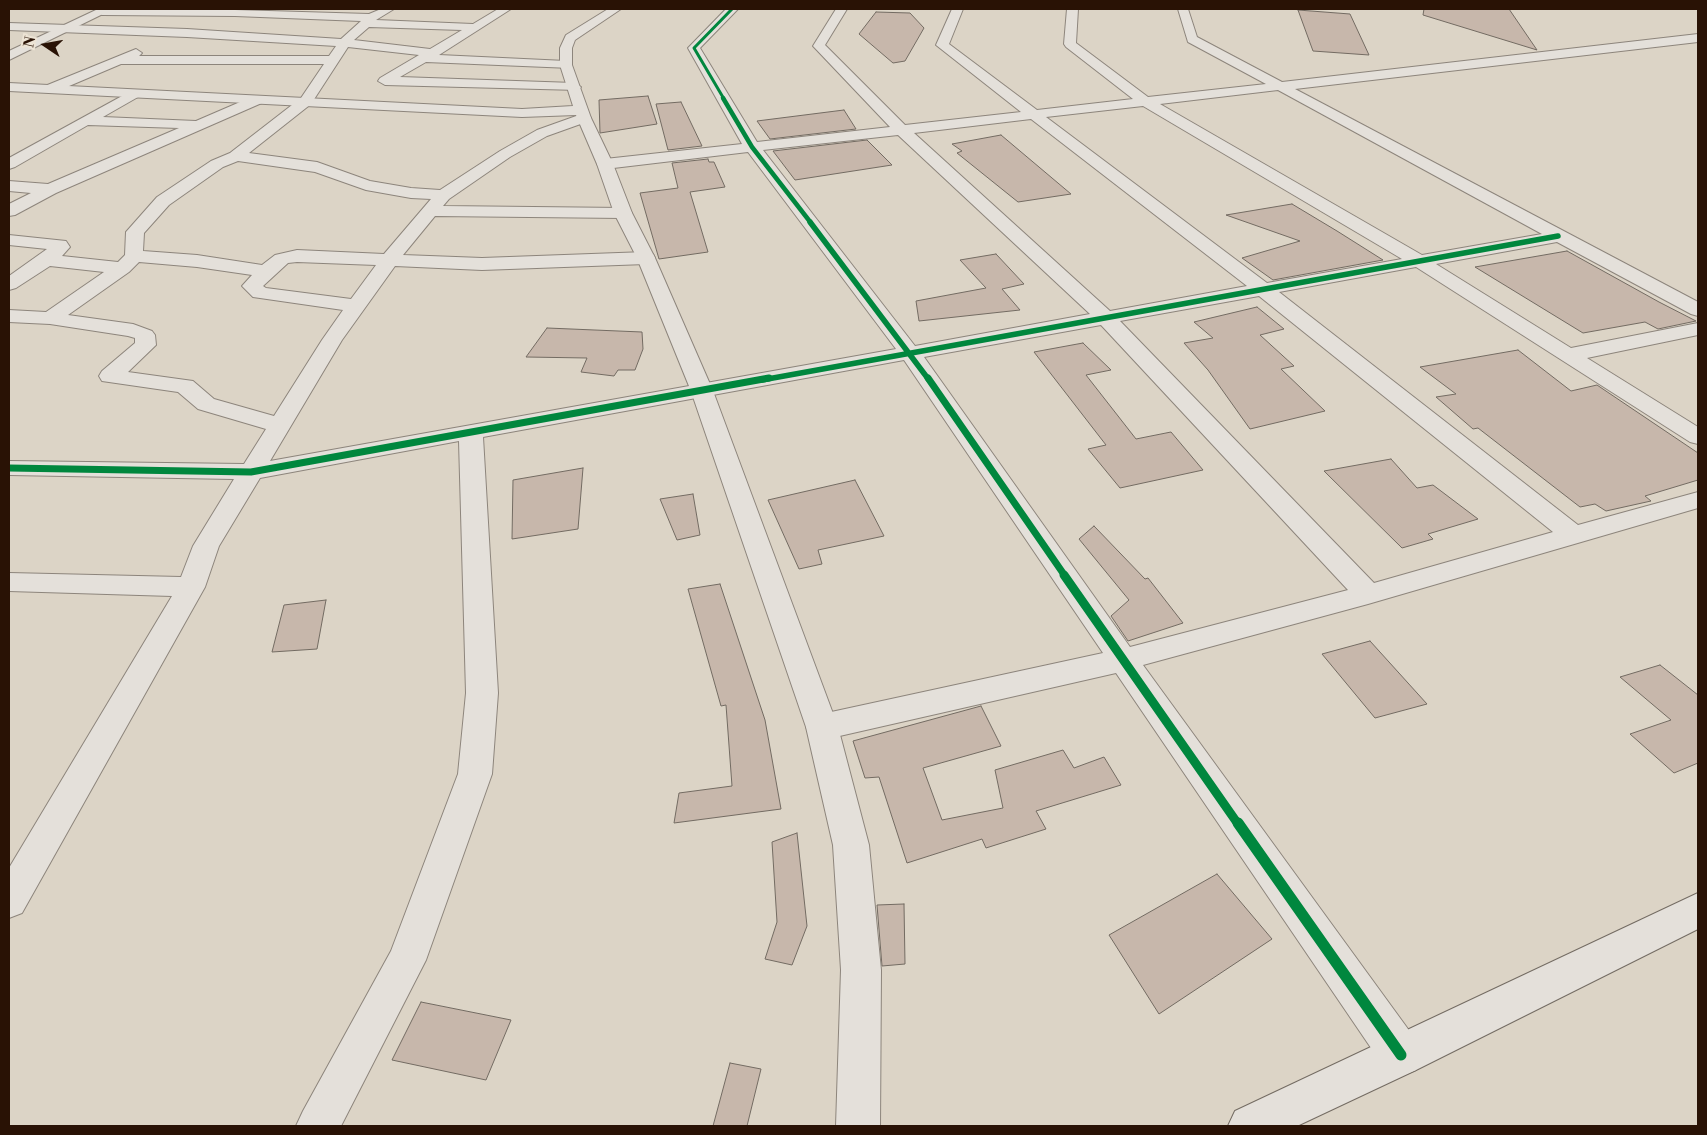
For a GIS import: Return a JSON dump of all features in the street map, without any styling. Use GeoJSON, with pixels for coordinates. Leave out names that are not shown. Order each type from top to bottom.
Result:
{"type":"FeatureCollection","features":[{"type":"Feature","properties":{"kind":"street"},"geometry":{"type":"LineString","coordinates":[[50,318],[128,262],[135,232],[163,201],[217,164],[236,156],[306,100],[344,43],[369,20],[389,9]]}},
{"type":"Feature","properties":{"kind":"street"},"geometry":{"type":"LineString","coordinates":[[506,9],[385,81],[576,95]]}},
{"type":"Feature","properties":{"kind":"street"},"geometry":{"type":"LineString","coordinates":[[615,9],[570,38],[566,48],[576,95],[623,213],[646,258],[702,391],[822,727],[851,845],[861,970],[858,1126]]}},
{"type":"Feature","properties":{"kind":"street"},"geometry":{"type":"LineString","coordinates":[[732,9],[694,48],[752,147],[910,353],[1401,1055]]}},
{"type":"Feature","properties":{"kind":"street"},"geometry":{"type":"LineString","coordinates":[[841,9],[819,46],[902,130],[1106,318],[1368,594]]}},
{"type":"Feature","properties":{"kind":"street"},"geometry":{"type":"LineString","coordinates":[[957,9],[942,45],[1263,289],[1573,535]]}},
{"type":"Feature","properties":{"kind":"street"},"geometry":{"type":"LineString","coordinates":[[1072,9],[1070,44],[1146,102],[1419,261],[1698,437]]}},
{"type":"Feature","properties":{"kind":"street"},"geometry":{"type":"LineString","coordinates":[[1184,9],[1192,39],[1698,310]]}},
{"type":"Feature","properties":{"kind":"street"},"geometry":{"type":"LineString","coordinates":[[9,56],[104,10]]}},
{"type":"Feature","properties":{"kind":"street"},"geometry":{"type":"LineString","coordinates":[[73,11],[240,11],[473,27]]}},
{"type":"Feature","properties":{"kind":"street"},"geometry":{"type":"LineString","coordinates":[[50,89],[240,11]]}},
{"type":"Feature","properties":{"kind":"street"},"geometry":{"type":"LineString","coordinates":[[9,26],[344,43],[429,55],[576,95]]}},
{"type":"Feature","properties":{"kind":"street"},"geometry":{"type":"LineString","coordinates":[[605,164],[1698,38]]}},
{"type":"Feature","properties":{"kind":"street"},"geometry":{"type":"LineString","coordinates":[[120,60],[333,60]]}},
{"type":"Feature","properties":{"kind":"street"},"geometry":{"type":"LineString","coordinates":[[9,87],[134,94],[306,100],[522,113],[576,95]]}},
{"type":"Feature","properties":{"kind":"street"},"geometry":{"type":"LineString","coordinates":[[13,160],[134,94]]}},
{"type":"Feature","properties":{"kind":"street"},"geometry":{"type":"LineString","coordinates":[[9,901],[191,587],[206,546],[332,340],[390,259],[437,203],[505,154],[542,133],[576,95]]}},
{"type":"Feature","properties":{"kind":"street"},"geometry":{"type":"LineString","coordinates":[[9,211],[50,189],[259,99]]}},
{"type":"Feature","properties":{"kind":"street"},"geometry":{"type":"LineString","coordinates":[[86,121],[201,124]]}},
{"type":"Feature","properties":{"kind":"street"},"geometry":{"type":"LineString","coordinates":[[236,156],[317,167],[366,185],[411,193],[437,203],[623,213]]}},
{"type":"Feature","properties":{"kind":"street"},"geometry":{"type":"LineString","coordinates":[[9,186],[50,189]]}},
{"type":"Feature","properties":{"kind":"street"},"geometry":{"type":"LineString","coordinates":[[9,468],[251,472],[1558,236]]}},
{"type":"Feature","properties":{"kind":"street"},"geometry":{"type":"LineString","coordinates":[[9,240],[60,245],[61,247],[46,260],[9,284]]}},
{"type":"Feature","properties":{"kind":"street"},"geometry":{"type":"LineString","coordinates":[[356,306],[260,293],[252,286],[266,271],[282,259],[297,256],[482,264],[646,258]]}},
{"type":"Feature","properties":{"kind":"street"},"geometry":{"type":"LineString","coordinates":[[46,260],[197,261],[266,271]]}},
{"type":"Feature","properties":{"kind":"street"},"geometry":{"type":"LineString","coordinates":[[9,316],[50,318],[132,330],[145,335],[145,345],[110,376],[185,386],[206,404],[279,425]]}},
{"type":"Feature","properties":{"kind":"street"},"geometry":{"type":"LineString","coordinates":[[1568,355],[1698,328]]}},
{"type":"Feature","properties":{"kind":"street"},"geometry":{"type":"LineString","coordinates":[[318,1126],[407,960],[475,774],[482,693],[471,432]]}},
{"type":"Feature","properties":{"kind":"street"},"geometry":{"type":"LineString","coordinates":[[822,727],[1123,660],[1368,594],[1698,500]]}},
{"type":"Feature","properties":{"kind":"street"},"geometry":{"type":"LineString","coordinates":[[9,582],[191,587]]}},
{"type":"Feature","properties":{"kind":"street"},"geometry":{"type":"LineString","coordinates":[[1250,1126],[1401,1055],[1698,910]]}},
{"type":"Feature","properties":{"kind":"building"},"geometry":{"type":"Polygon","coordinates":[[[1424,9],[1509,9],[1537,50],[1423,15],[1424,9]]]}},
{"type":"Feature","properties":{"kind":"building"},"geometry":{"type":"Polygon","coordinates":[[[1298,10],[1350,14],[1369,55],[1313,51],[1298,10]]]}},
{"type":"Feature","properties":{"kind":"building"},"geometry":{"type":"Polygon","coordinates":[[[876,12],[910,13],[924,28],[905,61],[893,63],[859,34],[876,12]]]}},
{"type":"Feature","properties":{"kind":"building"},"geometry":{"type":"Polygon","coordinates":[[[648,96],[657,124],[600,133],[599,100],[648,96]]]}},
{"type":"Feature","properties":{"kind":"building"},"geometry":{"type":"Polygon","coordinates":[[[681,102],[702,146],[668,150],[656,104],[681,102]]]}},
{"type":"Feature","properties":{"kind":"building"},"geometry":{"type":"Polygon","coordinates":[[[844,110],[856,129],[770,139],[757,121],[844,110]]]}},
{"type":"Feature","properties":{"kind":"building"},"geometry":{"type":"Polygon","coordinates":[[[1001,135],[1071,194],[1018,202],[957,153],[962,151],[952,144],[1001,135]]]}},
{"type":"Feature","properties":{"kind":"building"},"geometry":{"type":"Polygon","coordinates":[[[867,140],[892,165],[795,180],[773,151],[867,140]]]}},
{"type":"Feature","properties":{"kind":"building"},"geometry":{"type":"Polygon","coordinates":[[[708,159],[709,162],[714,162],[725,187],[690,192],[708,252],[659,259],[640,193],[678,188],[672,163],[708,159]]]}},
{"type":"Feature","properties":{"kind":"building"},"geometry":{"type":"Polygon","coordinates":[[[1292,204],[1383,260],[1273,280],[1242,258],[1300,241],[1226,215],[1292,204]]]}},
{"type":"Feature","properties":{"kind":"building"},"geometry":{"type":"Polygon","coordinates":[[[1567,251],[1696,321],[1658,329],[1645,322],[1583,333],[1475,267],[1567,251]]]}},
{"type":"Feature","properties":{"kind":"building"},"geometry":{"type":"Polygon","coordinates":[[[996,254],[1024,284],[1002,289],[1020,310],[919,321],[916,301],[986,288],[960,260],[996,254]]]}},
{"type":"Feature","properties":{"kind":"building"},"geometry":{"type":"Polygon","coordinates":[[[1257,307],[1284,329],[1260,335],[1294,366],[1281,369],[1325,411],[1250,429],[1208,370],[1184,343],[1213,338],[1194,322],[1257,307]]]}},
{"type":"Feature","properties":{"kind":"building"},"geometry":{"type":"Polygon","coordinates":[[[547,328],[642,332],[643,349],[635,370],[618,370],[614,376],[581,372],[587,358],[526,357],[547,328]]]}},
{"type":"Feature","properties":{"kind":"building"},"geometry":{"type":"Polygon","coordinates":[[[1083,343],[1111,370],[1086,375],[1136,439],[1171,432],[1203,470],[1120,488],[1088,449],[1106,445],[1034,352],[1083,343]]]}},
{"type":"Feature","properties":{"kind":"building"},"geometry":{"type":"Polygon","coordinates":[[[1518,350],[1571,391],[1597,385],[1698,453],[1698,480],[1645,496],[1651,501],[1606,511],[1595,504],[1580,507],[1478,428],[1473,429],[1436,397],[1456,394],[1420,367],[1518,350]]]}},
{"type":"Feature","properties":{"kind":"building"},"geometry":{"type":"Polygon","coordinates":[[[1391,459],[1417,488],[1433,485],[1478,519],[1428,534],[1433,539],[1402,548],[1324,471],[1391,459]]]}},
{"type":"Feature","properties":{"kind":"building"},"geometry":{"type":"Polygon","coordinates":[[[583,468],[578,529],[512,539],[513,480],[583,468]]]}},
{"type":"Feature","properties":{"kind":"building"},"geometry":{"type":"Polygon","coordinates":[[[855,480],[884,536],[818,550],[822,564],[799,569],[768,500],[855,480]]]}},
{"type":"Feature","properties":{"kind":"building"},"geometry":{"type":"Polygon","coordinates":[[[693,494],[700,535],[677,540],[660,499],[693,494]]]}},
{"type":"Feature","properties":{"kind":"building"},"geometry":{"type":"Polygon","coordinates":[[[1094,526],[1145,579],[1148,578],[1183,623],[1128,641],[1111,616],[1129,600],[1079,539],[1094,526]]]}},
{"type":"Feature","properties":{"kind":"building"},"geometry":{"type":"Polygon","coordinates":[[[720,584],[765,720],[781,809],[674,823],[679,793],[732,786],[726,705],[721,706],[688,589],[720,584]]]}},
{"type":"Feature","properties":{"kind":"building"},"geometry":{"type":"Polygon","coordinates":[[[326,600],[317,649],[272,652],[284,605],[326,600]]]}},
{"type":"Feature","properties":{"kind":"building"},"geometry":{"type":"Polygon","coordinates":[[[1370,641],[1427,704],[1375,718],[1322,654],[1370,641]]]}},
{"type":"Feature","properties":{"kind":"building"},"geometry":{"type":"Polygon","coordinates":[[[1660,665],[1698,695],[1698,763],[1674,773],[1630,734],[1671,720],[1620,677],[1660,665]]]}},
{"type":"Feature","properties":{"kind":"building"},"geometry":{"type":"Polygon","coordinates":[[[981,706],[1001,746],[923,768],[942,820],[1003,808],[995,770],[1063,750],[1074,768],[1104,757],[1121,785],[1036,811],[1046,829],[986,848],[982,839],[907,863],[879,777],[865,778],[853,741],[981,706]]]}},
{"type":"Feature","properties":{"kind":"building"},"geometry":{"type":"Polygon","coordinates":[[[797,833],[807,926],[792,965],[765,959],[777,922],[772,842],[797,833]]]}},
{"type":"Feature","properties":{"kind":"building"},"geometry":{"type":"Polygon","coordinates":[[[1217,874],[1272,939],[1159,1014],[1109,935],[1217,874]]]}},
{"type":"Feature","properties":{"kind":"building"},"geometry":{"type":"Polygon","coordinates":[[[904,904],[905,964],[882,966],[877,905],[904,904]]]}},
{"type":"Feature","properties":{"kind":"building"},"geometry":{"type":"Polygon","coordinates":[[[421,1002],[511,1020],[486,1080],[392,1060],[421,1002]]]}},
{"type":"Feature","properties":{"kind":"building"},"geometry":{"type":"Polygon","coordinates":[[[730,1063],[761,1069],[747,1126],[713,1126],[730,1063]]]}},
{"type":"Feature","properties":{"kind":"cycle path"},"geometry":{"type":"LineString","coordinates":[[732,9],[694,48],[752,147],[910,353],[1401,1055]]}},
{"type":"Feature","properties":{"kind":"cycle path"},"geometry":{"type":"LineString","coordinates":[[9,468],[251,472],[1558,236]]}}]}
